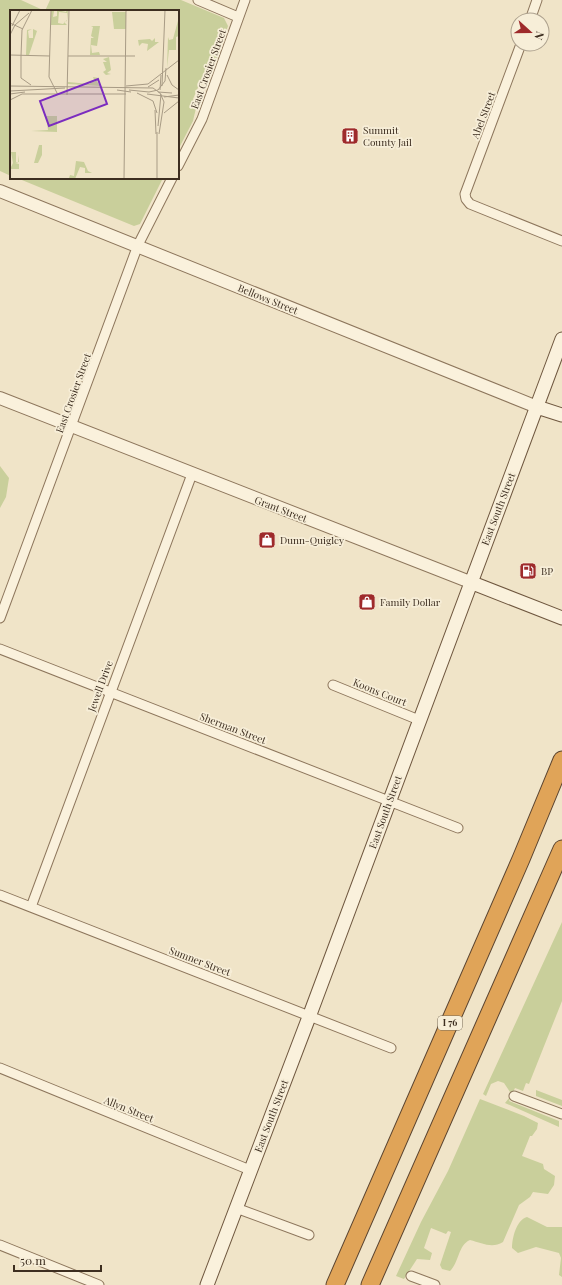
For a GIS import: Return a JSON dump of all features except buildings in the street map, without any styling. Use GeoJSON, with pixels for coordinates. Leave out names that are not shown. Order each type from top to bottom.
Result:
{"type":"FeatureCollection","features":[{"type":"Feature","properties":{"kind":"highway","name":"I 76"},"geometry":{"type":"LineString","coordinates":[[335,1285],[521,859],[562,760]]}},
{"type":"Feature","properties":{"kind":"highway"},"geometry":{"type":"LineString","coordinates":[[370,1285],[562,849]]}},
{"type":"Feature","properties":{"kind":"main road","name":"East South Street"},"geometry":{"type":"LineString","coordinates":[[207,1285],[309,1017],[470,582],[562,339]]}},
{"type":"Feature","properties":{"kind":"main road"},"geometry":{"type":"LineString","coordinates":[[537,407],[562,415]]}},
{"type":"Feature","properties":{"kind":"main road","name":"Grant Street"},"geometry":{"type":"LineString","coordinates":[[470,582],[562,618]]}},
{"type":"Feature","properties":{"kind":"street"},"geometry":{"type":"LineString","coordinates":[[198,0],[238,17]]}},
{"type":"Feature","properties":{"kind":"street","name":"East Crosier Street"},"geometry":{"type":"LineString","coordinates":[[179,164],[202,119],[245,0]]}},
{"type":"Feature","properties":{"kind":"street"},"geometry":{"type":"LineString","coordinates":[[533,12],[537,0]]}},
{"type":"Feature","properties":{"kind":"street","name":"Abel Street"},"geometry":{"type":"LineString","coordinates":[[518,52],[465,194],[466,199],[470,204],[562,241]]}},
{"type":"Feature","properties":{"kind":"street","name":"East Crosier Street"},"geometry":{"type":"LineString","coordinates":[[0,618],[72,428],[138,246],[172,179]]}},
{"type":"Feature","properties":{"kind":"street","name":"Bellows Street"},"geometry":{"type":"LineString","coordinates":[[0,191],[537,407]]}},
{"type":"Feature","properties":{"kind":"street","name":"Grant Street"},"geometry":{"type":"LineString","coordinates":[[0,398],[72,428],[470,582]]}},
{"type":"Feature","properties":{"kind":"street","name":"Jewell Drive"},"geometry":{"type":"LineString","coordinates":[[31,907],[109,693],[192,474]]}},
{"type":"Feature","properties":{"kind":"street","name":"Sherman Street"},"geometry":{"type":"LineString","coordinates":[[0,649],[109,693],[458,828]]}},
{"type":"Feature","properties":{"kind":"street","name":"Koons Court"},"geometry":{"type":"LineString","coordinates":[[333,685],[419,720]]}},
{"type":"Feature","properties":{"kind":"street","name":"Sumner Street"},"geometry":{"type":"LineString","coordinates":[[0,895],[391,1048]]}},
{"type":"Feature","properties":{"kind":"street","name":"Allyn Street"},"geometry":{"type":"LineString","coordinates":[[0,1068],[250,1170]]}},
{"type":"Feature","properties":{"kind":"street"},"geometry":{"type":"LineString","coordinates":[[514,1096],[562,1114]]}},
{"type":"Feature","properties":{"kind":"street"},"geometry":{"type":"LineString","coordinates":[[236,1208],[309,1235]]}},
{"type":"Feature","properties":{"kind":"street"},"geometry":{"type":"LineString","coordinates":[[0,1245],[99,1285]]}},
{"type":"Feature","properties":{"kind":"street"},"geometry":{"type":"LineString","coordinates":[[411,1276],[435,1285]]}},
{"type":"Feature","properties":{"kind":"green space"},"geometry":{"type":"Polygon","coordinates":[[[0,0],[21,0],[43,10],[10,10],[10,176],[0,171],[0,0]]]}},
{"type":"Feature","properties":{"kind":"green space"},"geometry":{"type":"Polygon","coordinates":[[[50,0],[181,0],[224,18],[228,26],[210,76],[206,83],[199,85],[193,99],[196,108],[193,121],[179,148],[179,10],[45,10],[50,0]]]}},
{"type":"Feature","properties":{"kind":"green space"},"geometry":{"type":"Polygon","coordinates":[[[19,179],[162,179],[140,224],[134,226],[19,179]]]}},
{"type":"Feature","properties":{"kind":"green space"},"geometry":{"type":"Polygon","coordinates":[[[0,466],[9,478],[6,497],[0,508],[0,466]]]}},
{"type":"Feature","properties":{"kind":"green space"},"geometry":{"type":"Polygon","coordinates":[[[562,922],[562,1001],[529,1084],[526,1083],[523,1091],[515,1088],[509,1101],[559,1121],[559,1127],[505,1103],[509,1098],[510,1092],[504,1083],[498,1081],[491,1084],[486,1096],[483,1094],[562,922]]]}},
{"type":"Feature","properties":{"kind":"green space"},"geometry":{"type":"Polygon","coordinates":[[[536,1090],[562,1100],[562,1106],[536,1096],[536,1090]]]}},
{"type":"Feature","properties":{"kind":"green space"},"geometry":{"type":"Polygon","coordinates":[[[480,1099],[538,1123],[537,1129],[532,1136],[530,1136],[522,1156],[543,1164],[544,1169],[555,1176],[554,1185],[548,1194],[533,1192],[530,1197],[519,1205],[503,1242],[491,1245],[470,1240],[466,1242],[450,1271],[442,1269],[440,1265],[451,1232],[448,1231],[446,1234],[431,1228],[424,1248],[432,1253],[430,1260],[417,1259],[404,1279],[396,1276],[421,1222],[448,1171],[480,1099]]]}},
{"type":"Feature","properties":{"kind":"green space"},"geometry":{"type":"Polygon","coordinates":[[[527,1217],[547,1227],[562,1227],[562,1277],[559,1275],[561,1258],[559,1253],[536,1247],[518,1253],[512,1248],[517,1226],[527,1217]]]}},
{"type":"Feature","properties":{"kind":"place","name":"Summit County Jail"},"geometry":{"type":"Point","coordinates":[350,136]}},
{"type":"Feature","properties":{"kind":"place","name":"Dunn-Quigley"},"geometry":{"type":"Point","coordinates":[267,540]}},
{"type":"Feature","properties":{"kind":"place","name":"BP"},"geometry":{"type":"Point","coordinates":[528,571]}},
{"type":"Feature","properties":{"kind":"place","name":"Family Dollar"},"geometry":{"type":"Point","coordinates":[367,602]}}]}
